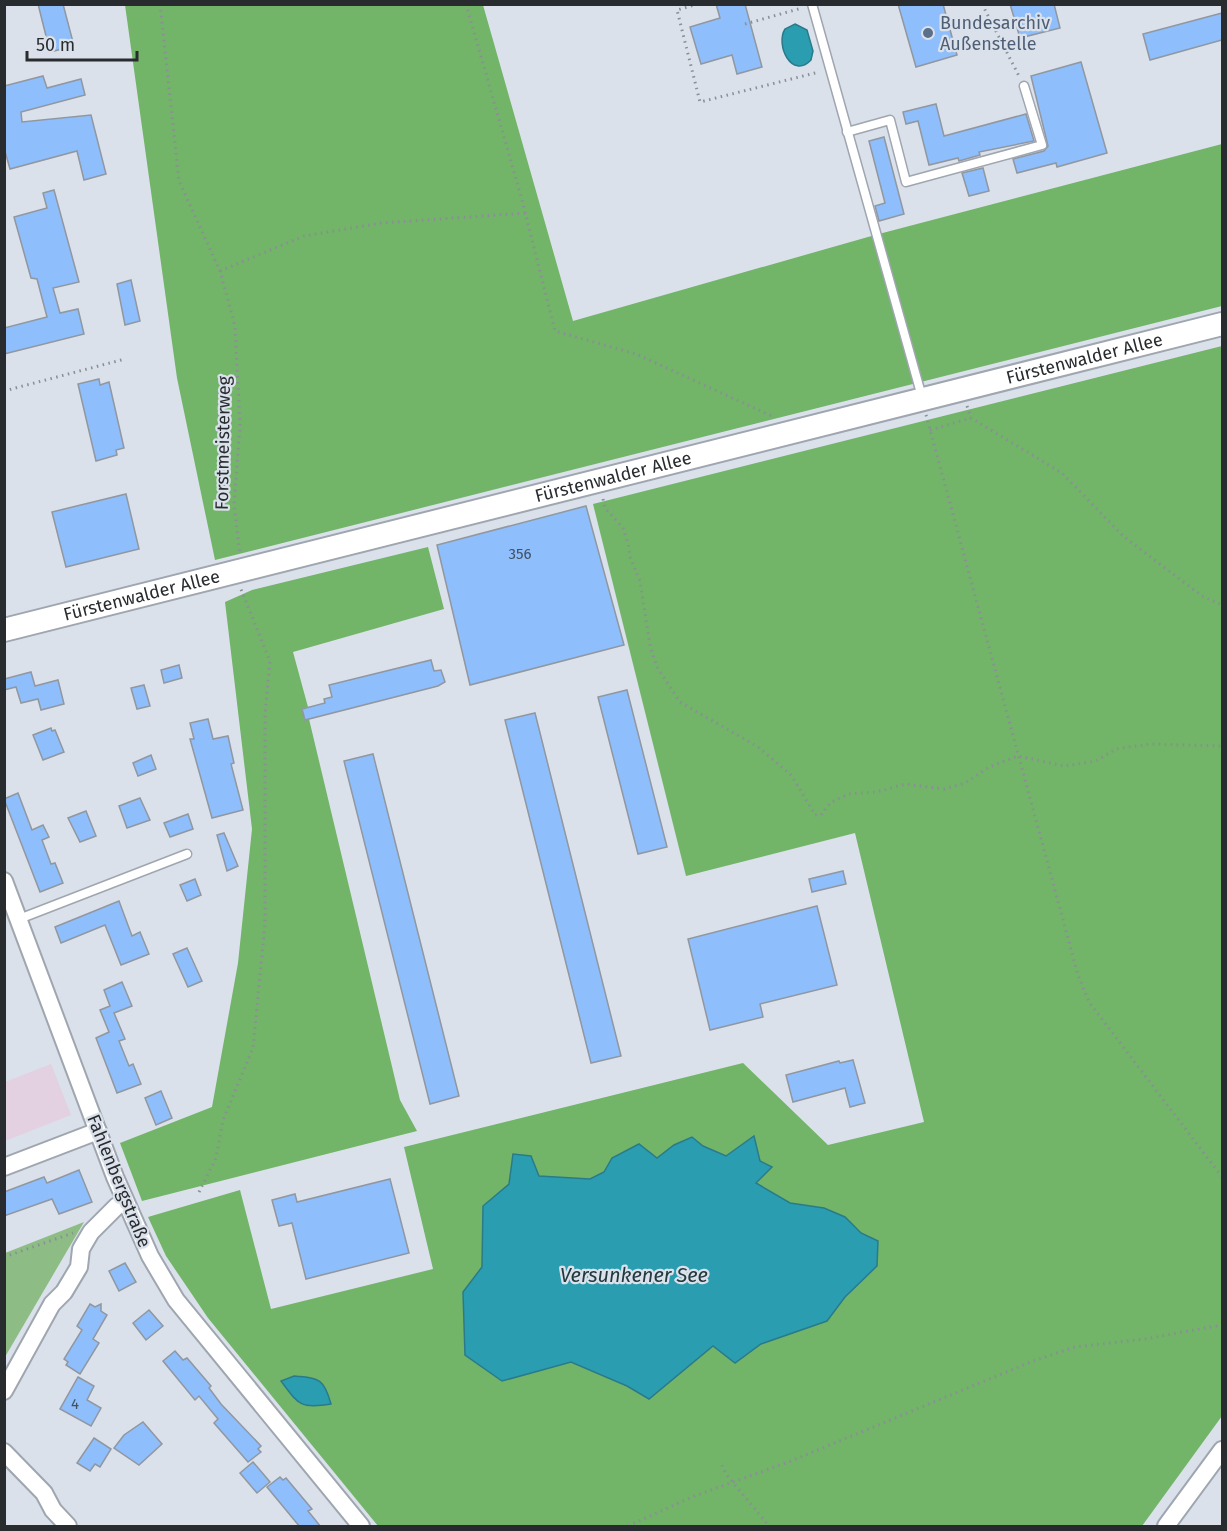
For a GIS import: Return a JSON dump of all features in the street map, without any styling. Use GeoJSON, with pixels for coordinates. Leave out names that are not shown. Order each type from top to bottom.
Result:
{"type":"FeatureCollection","features":[{"type":"Feature","properties":{"kind":"main road","name":"Fürstenwalder Allee"},"geometry":{"type":"LineString","coordinates":[[4,630],[1222,324]]}},
{"type":"Feature","properties":{"kind":"street","name":"Fahlenbergstraße"},"geometry":{"type":"LineString","coordinates":[[4,881],[125,1203],[150,1256],[176,1300],[361,1527]]}},
{"type":"Feature","properties":{"kind":"street"},"geometry":{"type":"LineString","coordinates":[[4,1167],[98,1131]]}},
{"type":"Feature","properties":{"kind":"street"},"geometry":{"type":"LineString","coordinates":[[4,1391],[52,1304],[64,1292],[79,1267],[81,1249],[91,1232],[117,1206],[125,1203]]}},
{"type":"Feature","properties":{"kind":"street"},"geometry":{"type":"LineString","coordinates":[[1166,1527],[1222,1450]]}},
{"type":"Feature","properties":{"kind":"street"},"geometry":{"type":"LineString","coordinates":[[4,1452],[44,1493],[53,1510],[68,1527]]}},
{"type":"Feature","properties":{"kind":"lane"},"geometry":{"type":"LineString","coordinates":[[812,5],[922,398]]}},
{"type":"Feature","properties":{"kind":"lane"},"geometry":{"type":"LineString","coordinates":[[847,132],[890,120],[906,182],[1042,145],[1024,86]]}},
{"type":"Feature","properties":{"kind":"lane"},"geometry":{"type":"LineString","coordinates":[[19,920],[187,854]]}},
{"type":"Feature","properties":{"kind":"path","name":"Forstmeisterweg"},"geometry":{"type":"LineString","coordinates":[[160,4],[179,181],[220,271],[235,326],[240,427],[234,506],[243,570],[240,589],[270,661],[265,713],[265,923],[253,1048],[235,1085],[223,1120],[216,1158],[199,1192]]}},
{"type":"Feature","properties":{"kind":"path"},"geometry":{"type":"LineString","coordinates":[[466,4],[526,213],[555,330],[636,354],[783,421]]}},
{"type":"Feature","properties":{"kind":"path"},"geometry":{"type":"LineString","coordinates":[[698,4],[677,10],[700,102],[830,69]]}},
{"type":"Feature","properties":{"kind":"path"},"geometry":{"type":"LineString","coordinates":[[982,4],[1024,86]]}},
{"type":"Feature","properties":{"kind":"path"},"geometry":{"type":"LineString","coordinates":[[745,24],[812,5]]}},
{"type":"Feature","properties":{"kind":"path"},"geometry":{"type":"LineString","coordinates":[[220,271],[304,236],[382,224],[526,213]]}},
{"type":"Feature","properties":{"kind":"path"},"geometry":{"type":"LineString","coordinates":[[4,391],[125,359]]}},
{"type":"Feature","properties":{"kind":"path"},"geometry":{"type":"LineString","coordinates":[[922,398],[1078,975],[1089,1002],[1222,1178]]}},
{"type":"Feature","properties":{"kind":"path"},"geometry":{"type":"LineString","coordinates":[[967,406],[970,418],[1062,473],[1123,536],[1202,596],[1222,605]]}},
{"type":"Feature","properties":{"kind":"path"},"geometry":{"type":"LineString","coordinates":[[930,430],[970,418]]}},
{"type":"Feature","properties":{"kind":"path"},"geometry":{"type":"LineString","coordinates":[[603,498],[605,508],[623,528],[630,557],[640,581],[650,645],[657,667],[680,702],[758,747],[792,776],[815,815],[821,815],[830,802],[848,794],[877,792],[905,784],[944,789],[965,783],[989,767],[1018,756],[1064,766],[1096,761],[1116,749],[1150,744],[1222,746]]}},
{"type":"Feature","properties":{"kind":"path"},"geometry":{"type":"LineString","coordinates":[[4,1257],[71,1233],[91,1232]]}},
{"type":"Feature","properties":{"kind":"path"},"geometry":{"type":"LineString","coordinates":[[628,1527],[692,1497],[733,1483],[1033,1361],[1075,1347],[1145,1339],[1222,1325]]}},
{"type":"Feature","properties":{"kind":"path"},"geometry":{"type":"LineString","coordinates":[[722,1465],[733,1483],[769,1527]]}},
{"type":"Feature","properties":{"kind":"shaded area"},"geometry":{"type":"Polygon","coordinates":[[[51,1064],[71,1115],[5,1141],[5,1082],[51,1064]]]}},
{"type":"Feature","properties":{"kind":"green space"},"geometry":{"type":"Polygon","coordinates":[[[125,5],[483,5],[573,321],[875,235],[1222,144],[1222,306],[215,560],[177,378],[125,5]]]}},
{"type":"Feature","properties":{"kind":"green space"},"geometry":{"type":"Polygon","coordinates":[[[1222,346],[1222,1416],[1142,1526],[378,1526],[208,1318],[166,1256],[148,1217],[240,1190],[271,1309],[433,1269],[404,1147],[743,1063],[828,1145],[924,1122],[855,833],[686,876],[593,504],[1222,346]]]}},
{"type":"Feature","properties":{"kind":"green space"},"geometry":{"type":"Polygon","coordinates":[[[428,547],[444,609],[293,652],[308,707],[302,709],[305,720],[309,719],[400,1100],[417,1131],[142,1201],[120,1143],[212,1107],[238,963],[252,829],[225,602],[252,590],[428,547]]]}},
{"type":"Feature","properties":{"kind":"green space"},"geometry":{"type":"Polygon","coordinates":[[[84,1222],[5,1357],[5,1253],[84,1222]]]}},
{"type":"Feature","properties":{"kind":"water"},"geometry":{"type":"Polygon","coordinates":[[[795,24],[807,30],[813,51],[811,60],[798,66],[787,58],[782,43],[785,29],[795,24]]]}},
{"type":"Feature","properties":{"kind":"water","name":"Versunkener See"},"geometry":{"type":"Polygon","coordinates":[[[754,1136],[760,1161],[772,1167],[756,1183],[790,1203],[824,1208],[845,1217],[861,1233],[878,1241],[877,1266],[845,1297],[827,1321],[761,1344],[735,1363],[713,1346],[649,1399],[627,1386],[571,1362],[502,1381],[465,1355],[463,1292],[482,1267],[483,1206],[509,1184],[513,1154],[531,1156],[539,1176],[590,1179],[604,1172],[612,1158],[639,1144],[657,1158],[674,1145],[692,1137],[703,1146],[726,1156],[754,1136]]]}},
{"type":"Feature","properties":{"kind":"water"},"geometry":{"type":"Polygon","coordinates":[[[294,1376],[320,1381],[326,1389],[331,1404],[313,1406],[297,1400],[281,1381],[294,1376]]]}},
{"type":"Feature","properties":{"kind":"building"},"geometry":{"type":"Polygon","coordinates":[[[38,4],[63,4],[74,46],[50,52],[38,4]]]}},
{"type":"Feature","properties":{"kind":"building"},"geometry":{"type":"Polygon","coordinates":[[[716,4],[745,4],[762,67],[737,74],[732,55],[701,64],[690,27],[720,18],[716,4]]]}},
{"type":"Feature","properties":{"kind":"building","name":"Bundesarchiv Außenstelle"},"geometry":{"type":"Polygon","coordinates":[[[898,4],[943,4],[957,55],[916,67],[898,4]]]}},
{"type":"Feature","properties":{"kind":"building"},"geometry":{"type":"Polygon","coordinates":[[[1010,4],[1054,4],[1060,28],[1020,38],[1010,4]]]}},
{"type":"Feature","properties":{"kind":"building"},"geometry":{"type":"Polygon","coordinates":[[[1222,13],[1222,40],[1150,60],[1143,34],[1222,13]]]}},
{"type":"Feature","properties":{"kind":"building"},"geometry":{"type":"Polygon","coordinates":[[[1081,62],[1107,153],[1057,167],[1056,163],[1017,173],[1013,159],[1044,151],[1048,146],[1031,76],[1081,62]]]}},
{"type":"Feature","properties":{"kind":"building"},"geometry":{"type":"Polygon","coordinates":[[[43,76],[47,88],[81,79],[85,95],[21,112],[22,122],[91,115],[106,174],[84,180],[77,151],[10,169],[4,148],[4,86],[43,76]]]}},
{"type":"Feature","properties":{"kind":"building"},"geometry":{"type":"Polygon","coordinates":[[[936,104],[944,136],[1026,114],[1034,141],[979,152],[980,155],[959,161],[958,158],[929,165],[918,121],[906,124],[903,112],[936,104]]]}},
{"type":"Feature","properties":{"kind":"building"},"geometry":{"type":"Polygon","coordinates":[[[884,137],[904,214],[879,221],[875,206],[885,203],[869,141],[884,137]]]}},
{"type":"Feature","properties":{"kind":"building"},"geometry":{"type":"Polygon","coordinates":[[[983,168],[989,191],[969,196],[962,173],[983,168]]]}},
{"type":"Feature","properties":{"kind":"building"},"geometry":{"type":"Polygon","coordinates":[[[54,190],[79,282],[53,288],[60,313],[78,309],[84,334],[4,354],[4,328],[47,317],[37,279],[31,278],[14,217],[47,208],[43,193],[54,190]]]}},
{"type":"Feature","properties":{"kind":"building"},"geometry":{"type":"Polygon","coordinates":[[[131,280],[140,321],[125,325],[117,284],[131,280]]]}},
{"type":"Feature","properties":{"kind":"building"},"geometry":{"type":"Polygon","coordinates":[[[99,379],[100,385],[109,382],[124,448],[116,450],[117,455],[96,461],[78,384],[99,379]]]}},
{"type":"Feature","properties":{"kind":"building"},"geometry":{"type":"Polygon","coordinates":[[[126,494],[139,549],[66,567],[52,512],[126,494]]]}},
{"type":"Feature","properties":{"kind":"building"},"geometry":{"type":"Polygon","coordinates":[[[586,506],[624,645],[470,685],[437,545],[586,506]]]}},
{"type":"Feature","properties":{"kind":"building"},"geometry":{"type":"Polygon","coordinates":[[[431,660],[434,671],[441,670],[445,682],[438,686],[305,720],[302,709],[325,703],[324,699],[332,697],[329,685],[431,660]]]}},
{"type":"Feature","properties":{"kind":"building"},"geometry":{"type":"Polygon","coordinates":[[[179,665],[182,678],[164,683],[161,670],[179,665]]]}},
{"type":"Feature","properties":{"kind":"building"},"geometry":{"type":"Polygon","coordinates":[[[31,672],[35,686],[58,680],[64,704],[41,710],[38,699],[21,703],[16,687],[4,690],[4,679],[31,672]]]}},
{"type":"Feature","properties":{"kind":"building"},"geometry":{"type":"Polygon","coordinates":[[[144,685],[150,706],[137,709],[131,688],[144,685]]]}},
{"type":"Feature","properties":{"kind":"building"},"geometry":{"type":"Polygon","coordinates":[[[627,690],[667,847],[638,854],[598,697],[627,690]]]}},
{"type":"Feature","properties":{"kind":"building"},"geometry":{"type":"Polygon","coordinates":[[[535,713],[621,1056],[591,1063],[505,720],[535,713]]]}},
{"type":"Feature","properties":{"kind":"building"},"geometry":{"type":"Polygon","coordinates":[[[208,719],[213,739],[228,736],[234,763],[231,764],[243,810],[212,818],[190,739],[194,739],[190,723],[208,719]]]}},
{"type":"Feature","properties":{"kind":"building"},"geometry":{"type":"Polygon","coordinates":[[[51,728],[52,731],[55,730],[64,752],[43,760],[33,735],[51,728]]]}},
{"type":"Feature","properties":{"kind":"building"},"geometry":{"type":"Polygon","coordinates":[[[373,754],[459,1096],[430,1104],[344,761],[373,754]]]}},
{"type":"Feature","properties":{"kind":"building"},"geometry":{"type":"Polygon","coordinates":[[[151,755],[156,769],[138,776],[133,763],[151,755]]]}},
{"type":"Feature","properties":{"kind":"building"},"geometry":{"type":"Polygon","coordinates":[[[18,793],[32,830],[43,825],[49,837],[42,840],[51,864],[55,863],[63,883],[40,892],[4,799],[18,793]]]}},
{"type":"Feature","properties":{"kind":"building"},"geometry":{"type":"Polygon","coordinates":[[[140,798],[150,820],[127,828],[119,806],[140,798]]]}},
{"type":"Feature","properties":{"kind":"building"},"geometry":{"type":"Polygon","coordinates":[[[86,811],[96,836],[80,842],[68,818],[86,811]]]}},
{"type":"Feature","properties":{"kind":"building"},"geometry":{"type":"Polygon","coordinates":[[[188,814],[193,829],[170,837],[164,823],[188,814]]]}},
{"type":"Feature","properties":{"kind":"building"},"geometry":{"type":"Polygon","coordinates":[[[224,833],[238,866],[227,871],[217,835],[224,833]]]}},
{"type":"Feature","properties":{"kind":"building"},"geometry":{"type":"Polygon","coordinates":[[[843,871],[846,884],[812,892],[809,879],[843,871]]]}},
{"type":"Feature","properties":{"kind":"building"},"geometry":{"type":"Polygon","coordinates":[[[195,879],[201,895],[187,901],[180,885],[195,879]]]}},
{"type":"Feature","properties":{"kind":"building"},"geometry":{"type":"Polygon","coordinates":[[[119,901],[132,936],[140,932],[149,954],[121,965],[105,925],[61,943],[55,927],[119,901]]]}},
{"type":"Feature","properties":{"kind":"building"},"geometry":{"type":"Polygon","coordinates":[[[817,906],[837,985],[760,1004],[763,1017],[710,1030],[688,939],[817,906]]]}},
{"type":"Feature","properties":{"kind":"building"},"geometry":{"type":"Polygon","coordinates":[[[187,948],[202,981],[188,987],[173,954],[187,948]]]}},
{"type":"Feature","properties":{"kind":"building"},"geometry":{"type":"Polygon","coordinates":[[[122,982],[132,1006],[114,1013],[125,1039],[119,1041],[129,1066],[133,1064],[141,1084],[117,1093],[96,1038],[109,1032],[100,1010],[110,1006],[104,990],[122,982]]]}},
{"type":"Feature","properties":{"kind":"building"},"geometry":{"type":"Polygon","coordinates":[[[853,1060],[865,1103],[850,1107],[845,1088],[793,1102],[786,1075],[839,1061],[840,1063],[853,1060]]]}},
{"type":"Feature","properties":{"kind":"building"},"geometry":{"type":"Polygon","coordinates":[[[161,1091],[172,1118],[156,1125],[145,1098],[161,1091]]]}},
{"type":"Feature","properties":{"kind":"building"},"geometry":{"type":"Polygon","coordinates":[[[79,1170],[92,1202],[59,1214],[52,1199],[4,1216],[4,1192],[44,1177],[47,1183],[79,1170]]]}},
{"type":"Feature","properties":{"kind":"building"},"geometry":{"type":"Polygon","coordinates":[[[390,1179],[409,1253],[306,1279],[292,1223],[279,1226],[272,1200],[295,1194],[297,1202],[390,1179]]]}},
{"type":"Feature","properties":{"kind":"building"},"geometry":{"type":"Polygon","coordinates":[[[125,1263],[136,1282],[119,1291],[109,1271],[125,1263]]]}},
{"type":"Feature","properties":{"kind":"building"},"geometry":{"type":"Polygon","coordinates":[[[90,1304],[95,1307],[101,1304],[101,1311],[107,1315],[93,1339],[99,1343],[80,1374],[66,1365],[68,1362],[64,1359],[82,1330],[77,1326],[90,1304]]]}},
{"type":"Feature","properties":{"kind":"building"},"geometry":{"type":"Polygon","coordinates":[[[149,1310],[163,1326],[146,1340],[133,1323],[149,1310]]]}},
{"type":"Feature","properties":{"kind":"building"},"geometry":{"type":"Polygon","coordinates":[[[175,1351],[183,1360],[187,1358],[211,1386],[209,1388],[221,1404],[261,1446],[258,1449],[261,1452],[248,1462],[214,1423],[218,1419],[199,1396],[195,1400],[163,1361],[175,1351]]]}},
{"type":"Feature","properties":{"kind":"building"},"geometry":{"type":"Polygon","coordinates":[[[78,1377],[94,1386],[87,1400],[101,1408],[91,1426],[60,1409],[78,1377]]]}},
{"type":"Feature","properties":{"kind":"building"},"geometry":{"type":"Polygon","coordinates":[[[143,1422],[162,1444],[139,1465],[114,1448],[124,1435],[143,1422]]]}},
{"type":"Feature","properties":{"kind":"building"},"geometry":{"type":"Polygon","coordinates":[[[94,1438],[111,1449],[100,1467],[95,1464],[90,1471],[77,1463],[94,1438]]]}},
{"type":"Feature","properties":{"kind":"building"},"geometry":{"type":"Polygon","coordinates":[[[253,1462],[270,1482],[257,1493],[240,1473],[253,1462]]]}},
{"type":"Feature","properties":{"kind":"building"},"geometry":{"type":"Polygon","coordinates":[[[280,1477],[283,1480],[286,1478],[312,1509],[308,1511],[321,1527],[300,1527],[267,1487],[280,1477]]]}},
{"type":"Feature","properties":{"kind":"place","name":"Bundesarchiv Außenstelle"},"geometry":{"type":"Point","coordinates":[928,33]}}]}
